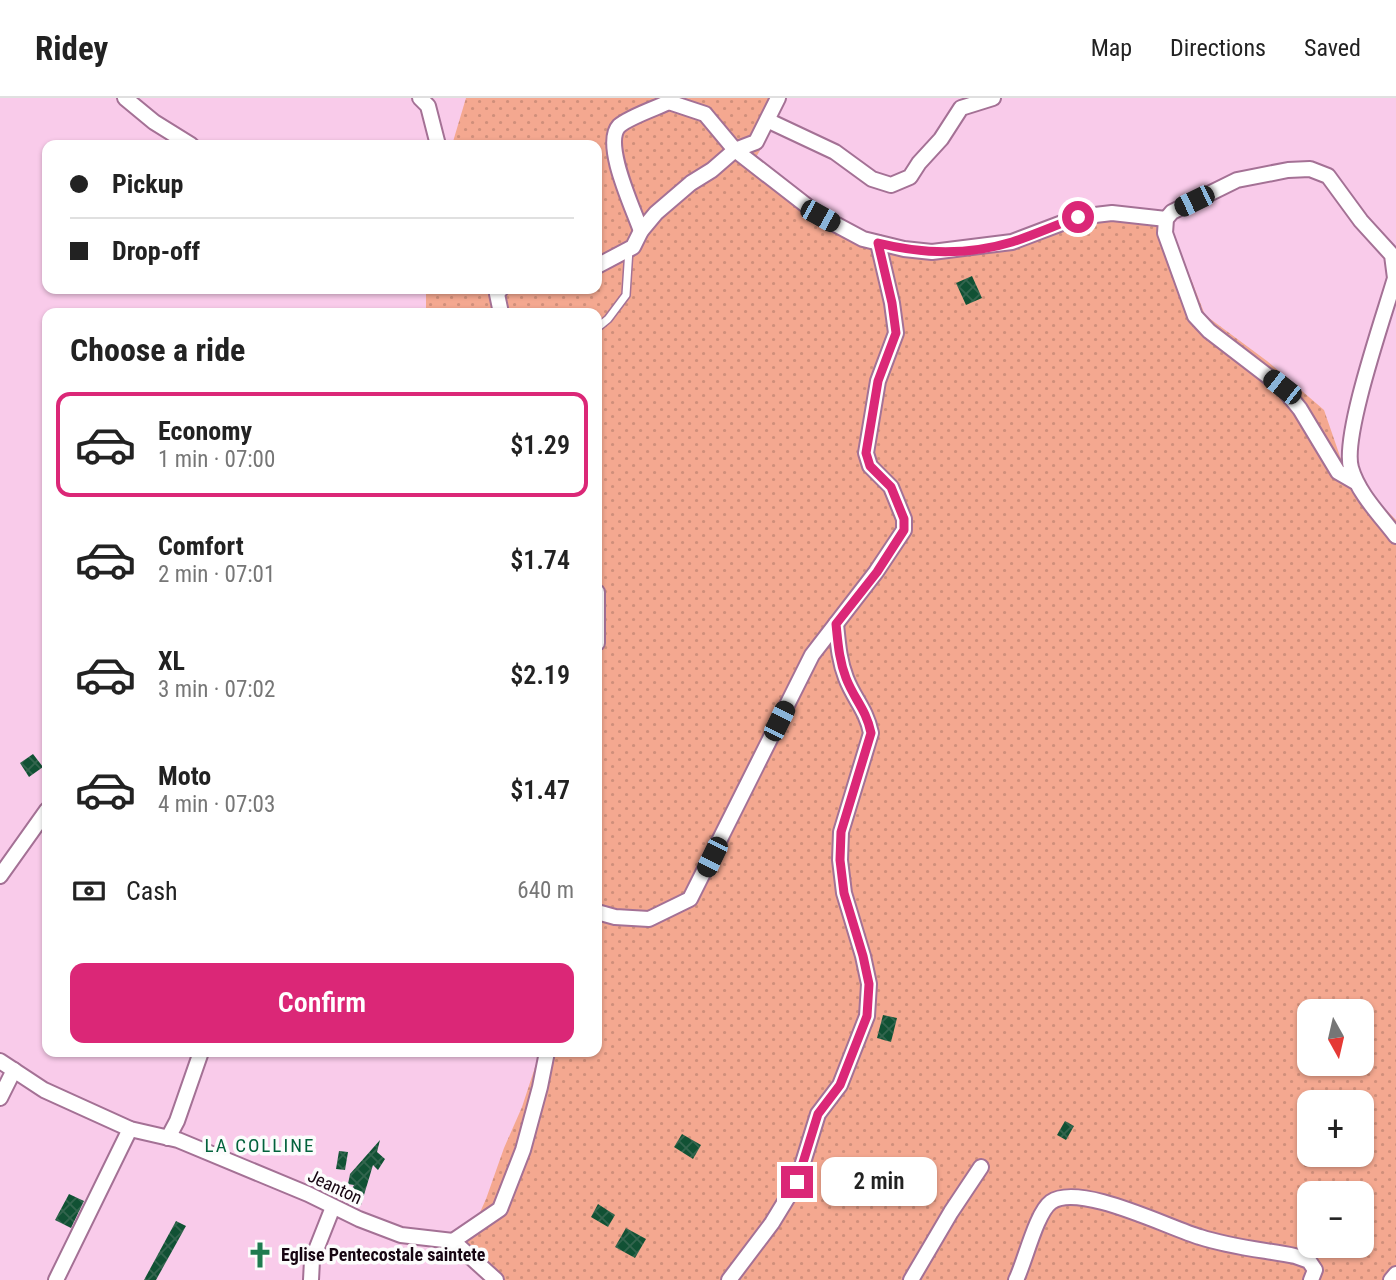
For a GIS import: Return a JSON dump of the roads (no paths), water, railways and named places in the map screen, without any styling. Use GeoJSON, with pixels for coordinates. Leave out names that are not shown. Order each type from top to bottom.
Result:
{"type":"FeatureCollection","features":[{"type":"Feature","properties":{"kind":"street"},"geometry":{"type":"LineString","coordinates":[[125,98],[154,122],[183,140]]}},
{"type":"Feature","properties":{"kind":"street"},"geometry":{"type":"LineString","coordinates":[[420,98],[428,106],[438,140]]}},
{"type":"Feature","properties":{"kind":"street"},"geometry":{"type":"LineString","coordinates":[[602,263],[633,247],[641,231],[672,198],[735,150],[756,142],[778,98]]}},
{"type":"Feature","properties":{"kind":"street"},"geometry":{"type":"LineString","coordinates":[[768,121],[835,152],[872,179],[891,185],[910,177],[941,139],[961,108],[993,98]]}},
{"type":"Feature","properties":{"kind":"street"},"geometry":{"type":"LineString","coordinates":[[641,231],[614,154],[615,132],[621,124],[669,102],[705,114],[735,150],[820,216],[863,239],[878,243],[932,252],[960,250],[1012,242],[1078,217],[1112,213],[1166,219]]}},
{"type":"Feature","properties":{"kind":"street"},"geometry":{"type":"LineString","coordinates":[[1357,483],[1338,471],[1300,409],[1282,387],[1209,331],[1195,316],[1165,233],[1166,219],[1172,212],[1237,180],[1288,170],[1310,169],[1328,176],[1392,255],[1395,278],[1355,419],[1349,451],[1350,467],[1357,483],[1396,536]]}},
{"type":"Feature","properties":{"kind":"street"},"geometry":{"type":"LineString","coordinates":[[602,913],[649,919],[690,899],[811,655],[877,572],[904,530],[904,519],[891,487],[870,466],[866,453],[878,381],[896,333],[878,243]]}},
{"type":"Feature","properties":{"kind":"street"},"geometry":{"type":"LineString","coordinates":[[729,1280],[772,1223],[797,1182],[818,1114],[840,1085],[867,1016],[869,984],[844,893],[840,860],[841,832],[871,733],[868,716],[847,681],[839,658],[836,624]]}},
{"type":"Feature","properties":{"kind":"street"},"geometry":{"type":"LineString","coordinates":[[0,876],[42,817]]}},
{"type":"Feature","properties":{"kind":"street"},"geometry":{"type":"LineString","coordinates":[[168,1138],[177,1121],[199,1057]]}},
{"type":"Feature","properties":{"kind":"street"},"geometry":{"type":"LineString","coordinates":[[496,1280],[453,1241],[499,1209],[523,1150],[546,1057]]}},
{"type":"Feature","properties":{"kind":"street","name":"Jeanton"},"geometry":{"type":"LineString","coordinates":[[0,1060],[44,1090],[130,1129],[178,1140],[401,1235],[453,1241]]}},
{"type":"Feature","properties":{"kind":"street"},"geometry":{"type":"LineString","coordinates":[[0,1098],[14,1070]]}},
{"type":"Feature","properties":{"kind":"street"},"geometry":{"type":"LineString","coordinates":[[56,1280],[130,1129]]}},
{"type":"Feature","properties":{"kind":"street"},"geometry":{"type":"LineString","coordinates":[[911,1280],[981,1167]]}},
{"type":"Feature","properties":{"kind":"street"},"geometry":{"type":"LineString","coordinates":[[1016,1280],[1042,1213],[1051,1202],[1064,1197],[1120,1206],[1201,1238],[1302,1258],[1309,1261],[1315,1270],[1311,1280]]}},
{"type":"Feature","properties":{"kind":"street"},"geometry":{"type":"LineString","coordinates":[[311,1280],[312,1261],[333,1206]]}},
{"type":"Feature","properties":{"kind":"street"},"geometry":{"type":"LineString","coordinates":[[1391,1280],[1396,1274]]}},
{"type":"Feature","properties":{"kind":"lane"},"geometry":{"type":"LineString","coordinates":[[602,323],[626,295],[629,248]]}},
{"type":"Feature","properties":{"kind":"place","name":"Eglise Pentecostale saintete"},"geometry":{"type":"Point","coordinates":[260,1255]}},
{"type":"Feature","properties":{"kind":"district","name":"LA COLLINE"},"geometry":{"type":"Point","coordinates":[260,1145]}}]}
